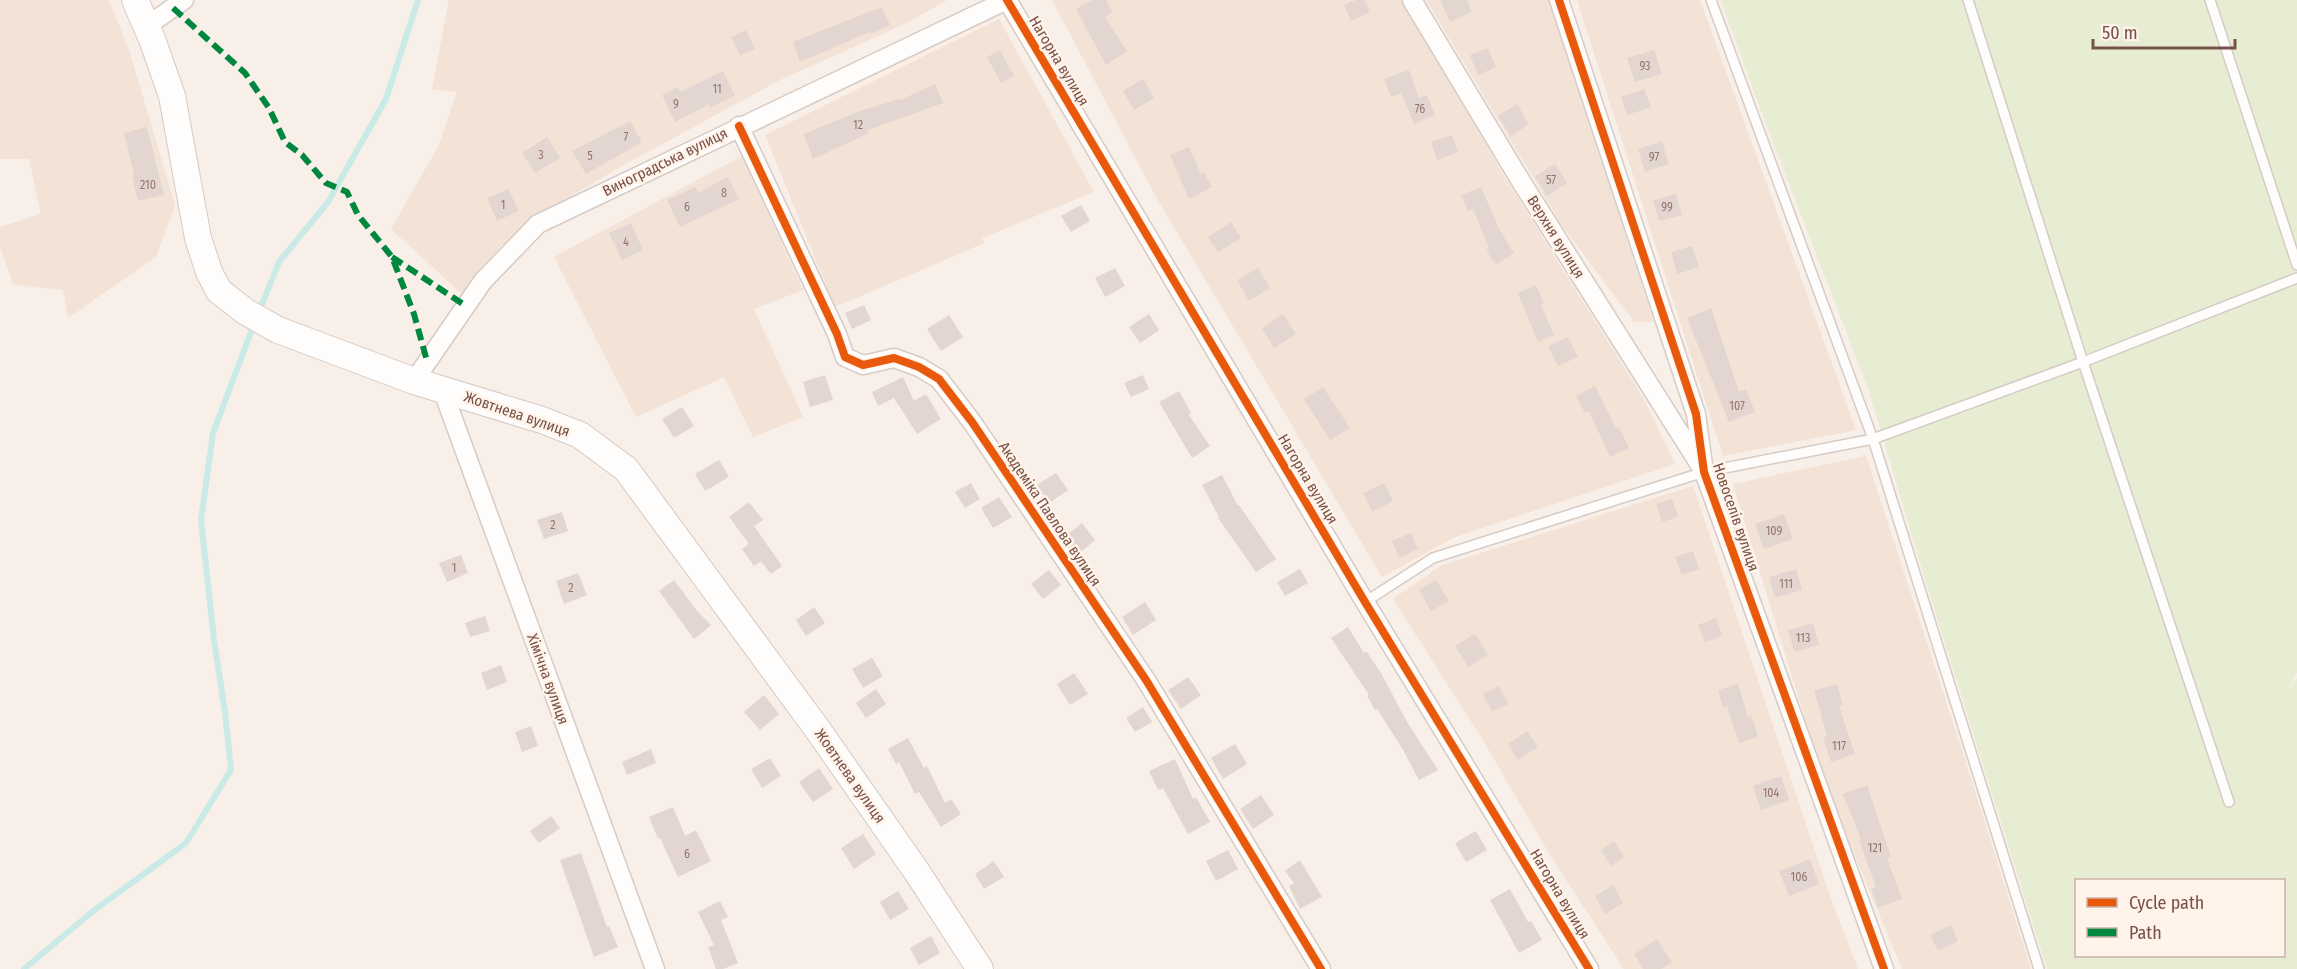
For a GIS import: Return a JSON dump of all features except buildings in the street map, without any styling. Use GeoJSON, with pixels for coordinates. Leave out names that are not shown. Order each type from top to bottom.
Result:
{"type":"FeatureCollection","features":[{"type":"Feature","properties":{"kind":"main road","name":"Жовтнева вулиця"},"geometry":{"type":"LineString","coordinates":[[135,0],[147,26],[172,96],[198,238],[204,260],[219,291],[246,312],[269,325],[414,381],[542,420],[580,435],[626,469],[824,740],[917,872],[980,969]]}},
{"type":"Feature","properties":{"kind":"street"},"geometry":{"type":"LineString","coordinates":[[147,26],[184,0]]}},
{"type":"Feature","properties":{"kind":"street","name":"Виноградська вулиця"},"geometry":{"type":"LineString","coordinates":[[414,381],[483,281],[538,224],[1007,0]]}},
{"type":"Feature","properties":{"kind":"street","name":"Нагорна вулиця"},"geometry":{"type":"LineString","coordinates":[[1007,0],[1365,602],[1589,969]]}},
{"type":"Feature","properties":{"kind":"street","name":"Верхня вулиця"},"geometry":{"type":"LineString","coordinates":[[1412,0],[1522,183],[1704,472]]}},
{"type":"Feature","properties":{"kind":"street","name":"Новоселів вулиця"},"geometry":{"type":"LineString","coordinates":[[1559,0],[1696,414],[1704,472],[1884,969]]}},
{"type":"Feature","properties":{"kind":"street","name":"Академіка Павлова вулиця"},"geometry":{"type":"LineString","coordinates":[[740,126],[846,357],[863,365],[894,358],[919,367],[939,379],[972,422],[1146,680],[1321,969]]}},
{"type":"Feature","properties":{"kind":"street","name":"Хімічна вулиця"},"geometry":{"type":"LineString","coordinates":[[442,389],[655,969]]}},
{"type":"Feature","properties":{"kind":"lane"},"geometry":{"type":"LineString","coordinates":[[1711,0],[1873,439],[2039,969]]}},
{"type":"Feature","properties":{"kind":"lane"},"geometry":{"type":"LineString","coordinates":[[1968,0],[2083,362],[2229,802]]}},
{"type":"Feature","properties":{"kind":"lane"},"geometry":{"type":"LineString","coordinates":[[2210,0],[2297,265]]}},
{"type":"Feature","properties":{"kind":"lane"},"geometry":{"type":"LineString","coordinates":[[1365,602],[1433,558],[1704,472],[1873,439],[2083,362],[2297,278]]}},
{"type":"Feature","properties":{"kind":"shaded area"},"geometry":{"type":"Polygon","coordinates":[[[0,0],[109,0],[129,50],[175,205],[156,257],[68,318],[63,290],[13,284],[0,246],[0,227],[41,214],[29,159],[0,159],[0,0]]]}},
{"type":"Feature","properties":{"kind":"shaded area"},"geometry":{"type":"Polygon","coordinates":[[[449,0],[947,0],[907,23],[780,80],[620,167],[545,212],[500,247],[462,294],[391,229],[439,145],[457,92],[432,89],[449,0]]]}},
{"type":"Feature","properties":{"kind":"shaded area"},"geometry":{"type":"Polygon","coordinates":[[[1052,0],[1402,0],[1503,174],[1645,401],[1675,464],[1455,537],[1382,577],[1155,195],[1052,0]]]}},
{"type":"Feature","properties":{"kind":"shaded area"},"geometry":{"type":"Polygon","coordinates":[[[1426,0],[1548,0],[1654,322],[1634,322],[1561,224],[1426,0]]]}},
{"type":"Feature","properties":{"kind":"shaded area"},"geometry":{"type":"Polygon","coordinates":[[[1577,0],[1700,0],[1856,430],[1723,456],[1577,0]]]}},
{"type":"Feature","properties":{"kind":"shaded area"},"geometry":{"type":"Polygon","coordinates":[[[999,19],[1094,192],[982,238],[984,243],[835,307],[765,135],[999,19]]]}},
{"type":"Feature","properties":{"kind":"shaded area"},"geometry":{"type":"Polygon","coordinates":[[[742,156],[803,290],[754,309],[803,417],[753,437],[724,377],[636,417],[554,257],[742,156]]]}},
{"type":"Feature","properties":{"kind":"shaded area"},"geometry":{"type":"Polygon","coordinates":[[[1866,456],[2031,969],[1902,969],[1825,784],[1733,484],[1866,456]]]}},
{"type":"Feature","properties":{"kind":"shaded area"},"geometry":{"type":"Polygon","coordinates":[[[1693,486],[1830,896],[1858,969],[1624,969],[1550,855],[1484,742],[1393,599],[1440,566],[1693,486]]]}},
{"type":"Feature","properties":{"kind":"green space"},"geometry":{"type":"Polygon","coordinates":[[[1721,0],[2297,0],[2297,672],[2289,688],[2297,678],[2297,969],[2047,969],[1924,576],[1869,391],[1755,95],[1721,0]]]}},
{"type":"Feature","properties":{"kind":"waterway"},"geometry":{"type":"LineString","coordinates":[[259,312],[279,262],[328,202],[386,99],[418,0]]}},
{"type":"Feature","properties":{"kind":"waterway"},"geometry":{"type":"LineString","coordinates":[[24,969],[92,912],[186,843],[231,770],[201,520],[213,433],[254,324]]}},
{"type":"Feature","properties":{"kind":"marked path"},"geometry":{"type":"LineString","coordinates":[[173,8],[245,73],[269,108],[285,142],[302,155],[326,183],[347,192],[358,215],[392,257],[414,314],[427,361]]}},
{"type":"Feature","properties":{"kind":"marked path"},"geometry":{"type":"LineString","coordinates":[[392,257],[466,306]]}},
{"type":"Feature","properties":{"kind":"cycle path"},"geometry":{"type":"LineString","coordinates":[[1007,0],[1365,602],[1589,969]]}},
{"type":"Feature","properties":{"kind":"cycle path"},"geometry":{"type":"LineString","coordinates":[[1559,0],[1696,414],[1704,472],[1884,969]]}},
{"type":"Feature","properties":{"kind":"cycle path"},"geometry":{"type":"LineString","coordinates":[[739,126],[837,334],[845,357],[863,365],[894,358],[919,367],[939,379],[972,422],[1146,680],[1321,969]]}}]}
